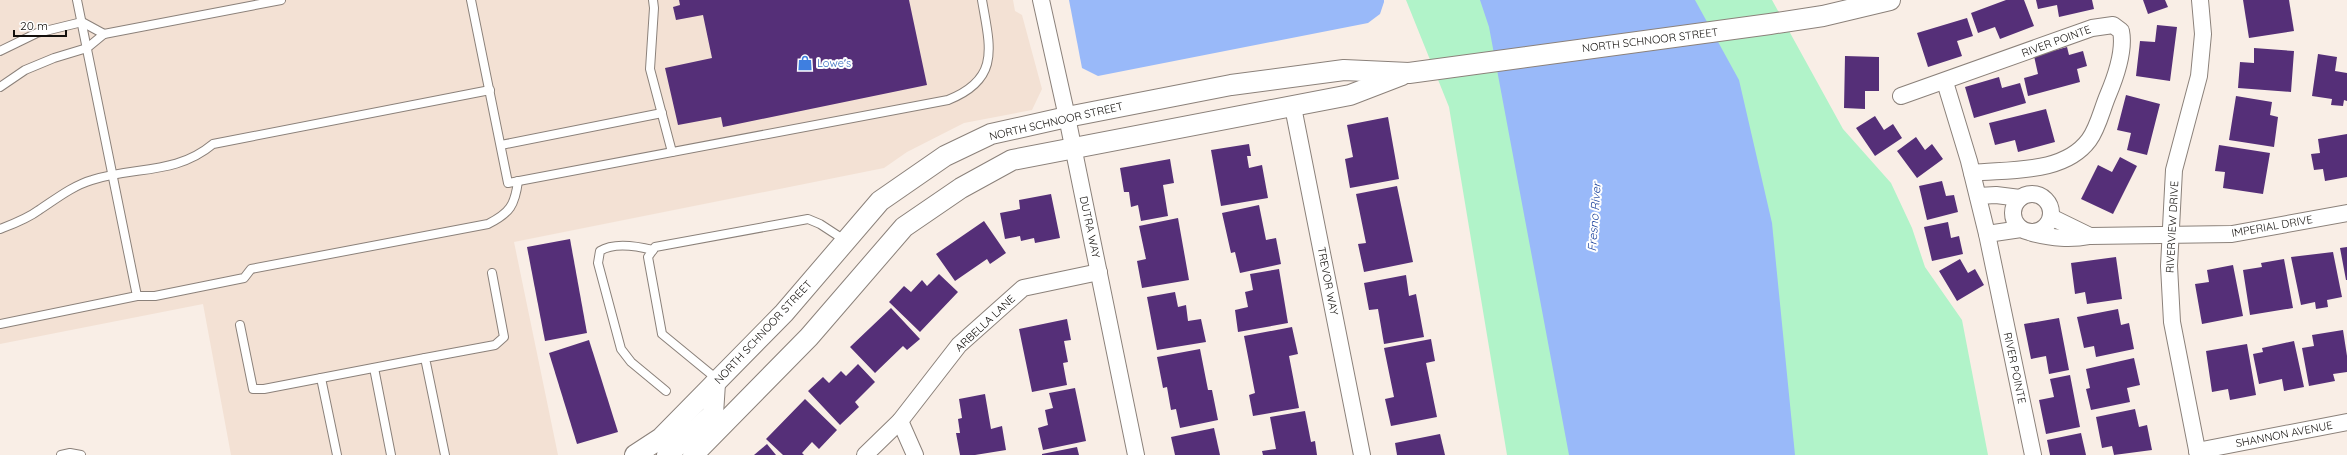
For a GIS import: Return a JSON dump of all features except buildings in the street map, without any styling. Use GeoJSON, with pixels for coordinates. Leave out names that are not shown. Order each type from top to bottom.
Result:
{"type":"FeatureCollection","features":[{"type":"Feature","properties":{"kind":"street","name":"DUTRA WAY"},"geometry":{"type":"LineString","coordinates":[[1041,0],[1100,272],[1136,455]]}},
{"type":"Feature","properties":{"kind":"street","name":"NORTH SCHNOOR STREET"},"geometry":{"type":"LineString","coordinates":[[635,455],[661,438],[784,313],[880,201],[945,156],[991,134],[1067,117],[1262,81],[1344,70],[1409,73],[1824,16],[1890,0]]}},
{"type":"Feature","properties":{"kind":"street","name":"RIVERVIEW DRIVE"},"geometry":{"type":"LineString","coordinates":[[2198,453],[2172,322],[2169,266],[2172,234],[2174,170],[2199,76],[2203,34],[2200,0]]}},
{"type":"Feature","properties":{"kind":"street","name":"RIVER POINTE"},"geometry":{"type":"LineString","coordinates":[[1901,96],[1945,82],[2092,28],[2113,26],[2121,31],[2124,43],[2112,86],[2089,140],[2070,157],[2044,167],[1972,173]]}},
{"type":"Feature","properties":{"kind":"street","name":"NORTH SCHNOOR STREET"},"geometry":{"type":"LineString","coordinates":[[693,455],[810,337],[904,227],[961,188],[1012,160],[1350,95],[1409,73]]}},
{"type":"Feature","properties":{"kind":"street","name":"RIVER POINTE"},"geometry":{"type":"LineString","coordinates":[[1945,82],[1972,173],[1987,234],[2033,455]]}},
{"type":"Feature","properties":{"kind":"street","name":"TREVOR WAY"},"geometry":{"type":"LineString","coordinates":[[1293,106],[1362,455]]}},
{"type":"Feature","properties":{"kind":"street"},"geometry":{"type":"LineString","coordinates":[[1978,196],[1996,195],[2020,198],[2032,194],[2044,198],[2049,204],[2051,217],[2045,228],[1987,234]]}},
{"type":"Feature","properties":{"kind":"street"},"geometry":{"type":"LineString","coordinates":[[2020,198],[2016,202],[2012,214],[2016,225],[2027,231],[2058,239],[2075,239],[2090,236],[2172,234]]}},
{"type":"Feature","properties":{"kind":"street","name":"IMPERIAL DRIVE"},"geometry":{"type":"LineString","coordinates":[[2172,234],[2232,234],[2347,213]]}},
{"type":"Feature","properties":{"kind":"street"},"geometry":{"type":"LineString","coordinates":[[2051,217],[2090,236]]}},
{"type":"Feature","properties":{"kind":"street","name":"ARBELLA LANE"},"geometry":{"type":"LineString","coordinates":[[865,455],[900,421],[959,345],[1023,288],[1100,272]]}},
{"type":"Feature","properties":{"kind":"street"},"geometry":{"type":"LineString","coordinates":[[667,455],[713,414],[716,381]]}},
{"type":"Feature","properties":{"kind":"street"},"geometry":{"type":"LineString","coordinates":[[900,421],[915,455]]}},
{"type":"Feature","properties":{"kind":"street","name":"SHANNON AVENUE"},"geometry":{"type":"LineString","coordinates":[[2198,453],[2347,422]]}},
{"type":"Feature","properties":{"kind":"lane"},"geometry":{"type":"LineString","coordinates":[[77,0],[113,174],[136,296]]}},
{"type":"Feature","properties":{"kind":"lane"},"geometry":{"type":"LineString","coordinates":[[0,87],[25,70],[54,58],[87,48],[104,34],[281,0]]}},
{"type":"Feature","properties":{"kind":"lane"},"geometry":{"type":"LineString","coordinates":[[471,0],[508,183],[948,100],[962,95],[977,83],[986,72],[988,56],[982,0]]}},
{"type":"Feature","properties":{"kind":"lane"},"geometry":{"type":"LineString","coordinates":[[653,0],[654,8],[650,69],[672,152]]}},
{"type":"Feature","properties":{"kind":"lane"},"geometry":{"type":"LineString","coordinates":[[0,51],[37,33],[82,22],[104,34]]}},
{"type":"Feature","properties":{"kind":"lane"},"geometry":{"type":"LineString","coordinates":[[0,229],[38,211],[79,184],[113,174],[168,166],[190,160],[213,144],[490,90]]}},
{"type":"Feature","properties":{"kind":"lane"},"geometry":{"type":"LineString","coordinates":[[501,145],[662,113]]}},
{"type":"Feature","properties":{"kind":"lane"},"geometry":{"type":"LineString","coordinates":[[0,324],[136,296],[155,296],[244,278],[251,269],[488,224],[504,216],[513,204],[518,181]]}},
{"type":"Feature","properties":{"kind":"lane"},"geometry":{"type":"LineString","coordinates":[[716,381],[662,334],[648,257],[655,247],[808,219],[820,224],[846,241]]}},
{"type":"Feature","properties":{"kind":"lane"},"geometry":{"type":"LineString","coordinates":[[653,250],[638,247],[606,247],[600,252],[598,263],[621,349],[631,362],[666,391]]}},
{"type":"Feature","properties":{"kind":"lane"},"geometry":{"type":"LineString","coordinates":[[240,325],[253,389],[321,378],[495,345],[504,336],[492,272]]}},
{"type":"Feature","properties":{"kind":"lane"},"geometry":{"type":"LineString","coordinates":[[425,358],[445,455]]}},
{"type":"Feature","properties":{"kind":"lane"},"geometry":{"type":"LineString","coordinates":[[374,368],[390,455]]}},
{"type":"Feature","properties":{"kind":"lane"},"geometry":{"type":"LineString","coordinates":[[321,378],[337,455]]}},
{"type":"Feature","properties":{"kind":"lane"},"geometry":{"type":"LineString","coordinates":[[61,455],[70,453],[81,455]]}},
{"type":"Feature","properties":{"kind":"shaded area"},"geometry":{"type":"Polygon","coordinates":[[[0,0],[1013,0],[1015,11],[1022,15],[1042,89],[1032,110],[964,123],[907,152],[884,168],[514,242],[558,455],[231,455],[203,304],[0,344],[0,0]]]}},
{"type":"Feature","properties":{"kind":"green space"},"geometry":{"type":"Polygon","coordinates":[[[1406,0],[1772,0],[1843,129],[1891,183],[1912,228],[1925,267],[1962,320],[1988,455],[1507,455],[1449,107],[1406,0]]]}},
{"type":"Feature","properties":{"kind":"water"},"geometry":{"type":"Polygon","coordinates":[[[1069,0],[1384,0],[1384,2],[1380,14],[1368,23],[1098,76],[1082,68],[1069,0]]]}},
{"type":"Feature","properties":{"kind":"water","name":"Fresno River"},"geometry":{"type":"Polygon","coordinates":[[[1480,0],[1695,0],[1739,80],[1772,223],[1795,455],[1569,455],[1489,27],[1480,0]]]}},
{"type":"Feature","properties":{"kind":"place","name":"Lowe's"},"geometry":{"type":"Point","coordinates":[805,63]}}]}
